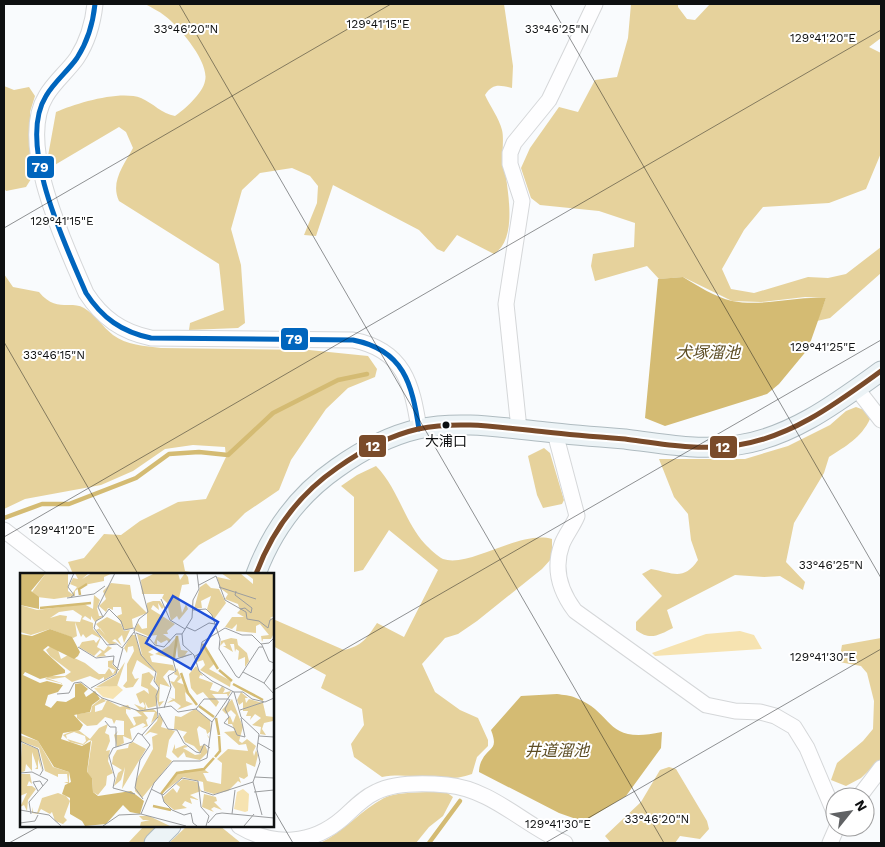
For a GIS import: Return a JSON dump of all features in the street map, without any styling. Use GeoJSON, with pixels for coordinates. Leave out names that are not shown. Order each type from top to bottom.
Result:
{"type":"FeatureCollection","features":[{"type":"Feature","properties":{"kind":"main road"},"geometry":{"type":"LineString","coordinates":[[256,573],[276,530],[298,501],[327,475],[359,453],[391,438],[419,429],[475,424],[672,446],[738,445],[780,434],[804,422],[857,389],[881,371]]}},
{"type":"Feature","properties":{"kind":"main road"},"geometry":{"type":"LineString","coordinates":[[154,843],[170,827]]}},
{"type":"Feature","properties":{"kind":"street"},"geometry":{"type":"LineString","coordinates":[[95,4],[90,31],[76,59],[44,98],[38,118],[37,141],[38,162],[50,201],[79,275],[93,303],[115,325],[129,332],[151,338],[353,340],[372,344],[398,363],[408,381],[413,393],[419,429]]}},
{"type":"Feature","properties":{"kind":"street"},"geometry":{"type":"LineString","coordinates":[[518,429],[506,304],[522,201],[510,164],[510,153],[514,143],[549,100],[595,4]]}},
{"type":"Feature","properties":{"kind":"street"},"geometry":{"type":"LineString","coordinates":[[857,389],[881,420]]}},
{"type":"Feature","properties":{"kind":"street"},"geometry":{"type":"LineString","coordinates":[[555,433],[577,516],[562,543],[558,558],[559,580],[568,601],[575,611],[706,705],[735,711],[760,712],[775,716],[794,727],[808,748],[825,790]]}},
{"type":"Feature","properties":{"kind":"street"},"geometry":{"type":"LineString","coordinates":[[4,530],[60,573]]}},
{"type":"Feature","properties":{"kind":"street"},"geometry":{"type":"LineString","coordinates":[[867,787],[881,768]]}},
{"type":"Feature","properties":{"kind":"street"},"geometry":{"type":"LineString","coordinates":[[241,827],[261,837],[275,840],[302,840],[318,837],[342,819],[363,799],[376,792],[392,786],[448,785],[484,795],[540,837],[565,843]]}},
{"type":"Feature","properties":{"kind":"shaded area"},"geometry":{"type":"Polygon","coordinates":[[[145,4],[504,4],[513,66],[512,88],[497,86],[491,88],[485,95],[499,121],[503,133],[503,157],[508,195],[509,223],[507,236],[502,246],[494,254],[457,235],[444,252],[437,249],[419,230],[333,185],[316,236],[304,235],[317,203],[318,186],[310,176],[292,168],[260,173],[242,190],[231,229],[241,265],[245,323],[238,328],[189,330],[190,323],[224,310],[219,264],[119,201],[116,187],[117,180],[133,148],[126,132],[119,127],[53,166],[48,156],[56,112],[98,99],[132,96],[141,98],[166,113],[175,116],[201,91],[204,86],[205,73],[198,55],[185,36],[171,21],[145,4]]]}},
{"type":"Feature","properties":{"kind":"shaded area"},"geometry":{"type":"Polygon","coordinates":[[[631,4],[678,4],[678,7],[687,19],[695,20],[710,4],[881,4],[881,38],[869,47],[881,53],[881,153],[866,189],[829,203],[763,207],[744,230],[722,269],[731,289],[754,293],[808,277],[828,278],[846,274],[881,247],[881,273],[830,318],[817,321],[826,298],[805,297],[761,302],[732,301],[683,277],[659,279],[647,266],[595,281],[591,266],[593,254],[634,247],[635,223],[599,211],[540,205],[531,198],[521,168],[530,148],[559,107],[578,112],[595,80],[617,77],[628,38],[631,4]]]}},
{"type":"Feature","properties":{"kind":"shaded area"},"geometry":{"type":"Polygon","coordinates":[[[4,86],[14,90],[29,87],[35,96],[30,112],[31,179],[26,187],[6,191],[4,188],[4,86]]]}},
{"type":"Feature","properties":{"kind":"shaded area"},"geometry":{"type":"Polygon","coordinates":[[[4,274],[13,287],[39,292],[51,302],[57,304],[74,305],[84,308],[113,335],[130,343],[161,348],[309,350],[368,356],[377,369],[375,377],[348,388],[326,409],[291,460],[279,490],[245,513],[231,527],[199,545],[183,561],[185,571],[196,573],[73,573],[68,562],[84,558],[104,534],[121,535],[140,521],[178,502],[206,499],[226,457],[225,447],[193,445],[165,449],[133,471],[101,485],[25,499],[4,509],[4,274]]]}},
{"type":"Feature","properties":{"kind":"shaded area"},"geometry":{"type":"Polygon","coordinates":[[[856,407],[864,410],[870,419],[858,436],[829,457],[824,473],[794,523],[786,562],[805,582],[803,590],[780,576],[735,575],[667,610],[673,628],[654,636],[646,635],[636,630],[636,622],[662,596],[642,574],[651,569],[678,574],[683,573],[693,567],[698,560],[691,540],[688,514],[674,497],[659,459],[745,459],[788,446],[830,425],[846,411],[856,407]]]}},
{"type":"Feature","properties":{"kind":"shaded area"},"geometry":{"type":"Polygon","coordinates":[[[544,448],[550,453],[564,500],[562,504],[543,508],[537,495],[528,456],[544,448]]]}},
{"type":"Feature","properties":{"kind":"shaded area"},"geometry":{"type":"Polygon","coordinates":[[[376,466],[390,484],[418,535],[429,548],[443,559],[467,558],[525,540],[552,539],[552,558],[542,569],[477,621],[458,634],[445,638],[422,664],[435,692],[460,710],[478,718],[488,740],[488,746],[477,757],[472,774],[450,778],[382,777],[354,757],[351,744],[364,725],[362,709],[321,688],[326,675],[274,647],[274,619],[344,650],[364,641],[377,623],[404,637],[438,570],[389,530],[363,570],[354,572],[354,497],[341,486],[357,475],[376,466]]]}},
{"type":"Feature","properties":{"kind":"shaded area"},"geometry":{"type":"Polygon","coordinates":[[[740,631],[754,635],[762,649],[655,656],[652,653],[706,634],[740,631]]]}},
{"type":"Feature","properties":{"kind":"shaded area"},"geometry":{"type":"Polygon","coordinates":[[[881,638],[881,759],[861,778],[846,786],[831,780],[837,763],[863,741],[873,729],[874,701],[867,673],[861,666],[839,662],[842,645],[881,638]]]}},
{"type":"Feature","properties":{"kind":"shaded area"},"geometry":{"type":"Polygon","coordinates":[[[669,767],[676,769],[707,821],[709,829],[700,839],[680,836],[675,843],[611,843],[605,836],[641,802],[660,770],[669,767]]]}},
{"type":"Feature","properties":{"kind":"shaded area"},"geometry":{"type":"Polygon","coordinates":[[[446,792],[453,797],[443,816],[429,827],[416,843],[320,843],[337,833],[384,798],[400,794],[446,792]]]}},
{"type":"Feature","properties":{"kind":"shaded area"},"geometry":{"type":"Polygon","coordinates":[[[143,827],[157,827],[154,835],[147,843],[128,843],[143,827]]]}},
{"type":"Feature","properties":{"kind":"shaded area"},"geometry":{"type":"Polygon","coordinates":[[[186,827],[221,827],[241,843],[169,843],[186,827]]]}},
{"type":"Feature","properties":{"kind":"water","name":"犬塚溜池"},"geometry":{"type":"Polygon","coordinates":[[[683,277],[713,294],[744,303],[826,298],[808,349],[779,384],[767,394],[665,426],[645,418],[658,279],[683,277]]]}},
{"type":"Feature","properties":{"kind":"water","name":"井道溜池"},"geometry":{"type":"Polygon","coordinates":[[[557,694],[574,697],[589,704],[620,731],[643,735],[662,732],[661,748],[626,796],[588,819],[576,819],[559,813],[479,772],[481,761],[494,745],[491,730],[521,696],[557,694]]]}},
{"type":"Feature","properties":{"kind":"waterway"},"geometry":{"type":"LineString","coordinates":[[4,518],[42,504],[69,504],[136,478],[169,454],[199,452],[228,455],[273,413],[338,380],[367,374]]}},
{"type":"Feature","properties":{"kind":"waterway"},"geometry":{"type":"LineString","coordinates":[[429,843],[460,801]]}},
{"type":"Feature","properties":{"kind":"transit line","name":"79"},"geometry":{"type":"LineString","coordinates":[[95,4],[89,32],[81,52],[46,96],[38,116],[37,140],[40,167],[47,195],[67,249],[86,293],[92,302],[106,317],[122,328],[151,338],[353,340],[370,345],[384,352],[402,371],[413,398],[419,429]]}},
{"type":"Feature","properties":{"kind":"transit line","name":"12"},"geometry":{"type":"LineString","coordinates":[[256,573],[262,558],[278,529],[298,502],[310,490],[337,468],[356,456],[375,445],[407,432],[434,426],[466,425],[625,439],[681,446],[724,447],[758,441],[796,426],[814,417],[881,371]]}},
{"type":"Feature","properties":{"kind":"place","name":"大浦口"},"geometry":{"type":"Point","coordinates":[446,425]}}]}
